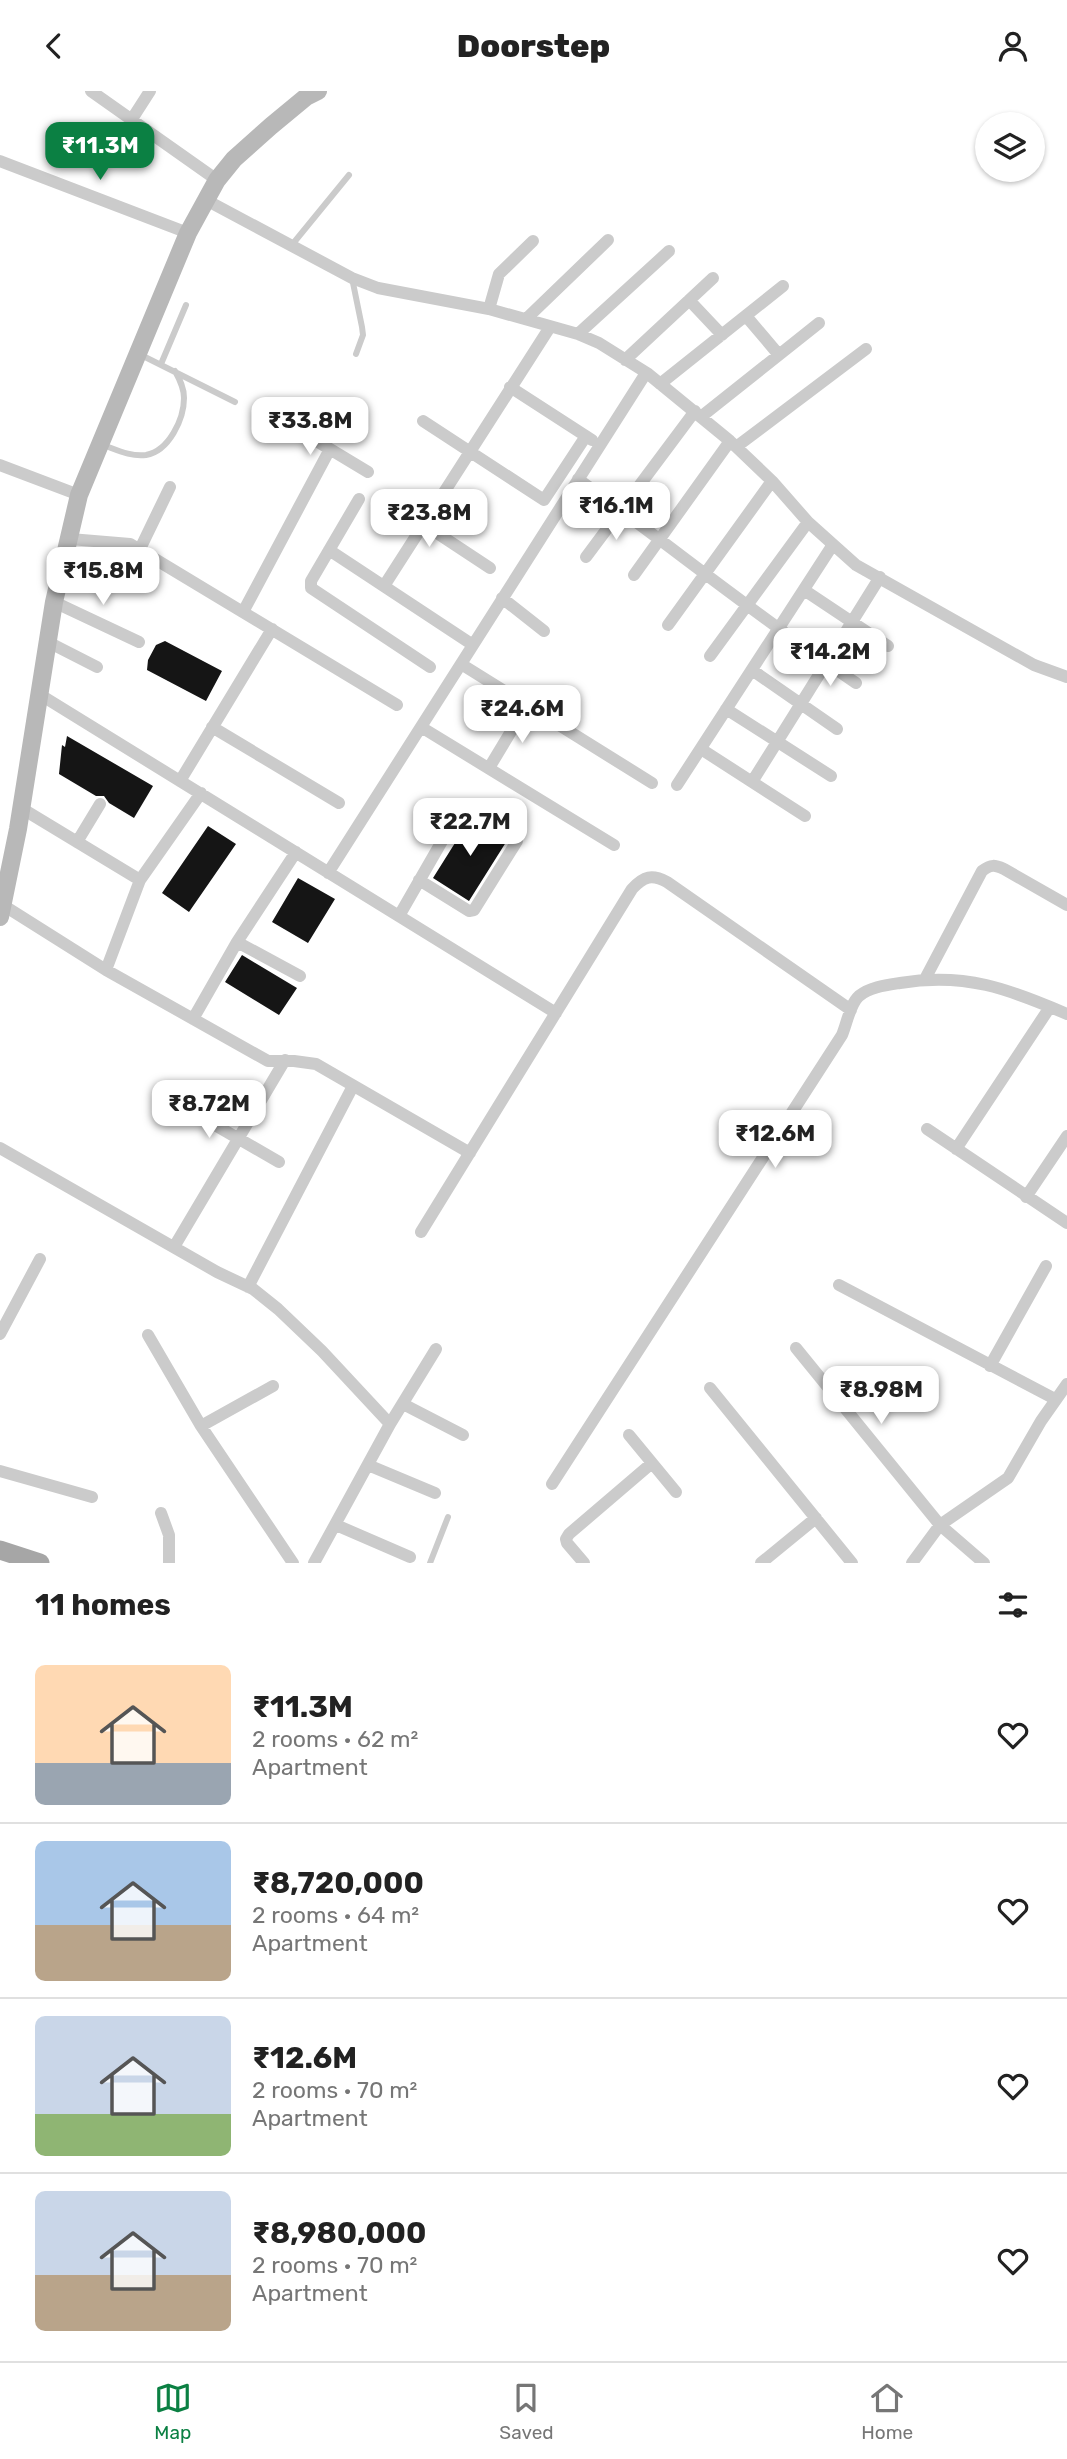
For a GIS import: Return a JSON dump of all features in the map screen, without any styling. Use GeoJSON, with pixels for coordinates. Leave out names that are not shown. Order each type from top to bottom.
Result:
{"type":"FeatureCollection","features":[{"type":"Feature","properties":{"kind":"main road"},"geometry":{"type":"LineString","coordinates":[[0,1550],[40,1563]]}},
{"type":"Feature","properties":{"kind":"street"},"geometry":{"type":"LineString","coordinates":[[90,91],[217,180]]}},
{"type":"Feature","properties":{"kind":"street"},"geometry":{"type":"LineString","coordinates":[[132,119],[149,91]]}},
{"type":"Feature","properties":{"kind":"street"},"geometry":{"type":"LineString","coordinates":[[306,93],[234,159],[217,180],[188,233],[79,495],[54,602],[22,808],[2,901],[106,970],[268,1061],[316,1064],[470,1153]]}},
{"type":"Feature","properties":{"kind":"street"},"geometry":{"type":"LineString","coordinates":[[0,162],[188,233]]}},
{"type":"Feature","properties":{"kind":"street"},"geometry":{"type":"LineString","coordinates":[[206,200],[352,278],[378,288],[489,309],[578,334],[625,360],[646,373],[733,444],[772,481],[832,546],[856,565],[1034,665],[1067,677]]}},
{"type":"Feature","properties":{"kind":"street"},"geometry":{"type":"LineString","coordinates":[[526,319],[608,240]]}},
{"type":"Feature","properties":{"kind":"street"},"geometry":{"type":"LineString","coordinates":[[489,309],[499,274],[533,241]]}},
{"type":"Feature","properties":{"kind":"street"},"geometry":{"type":"LineString","coordinates":[[578,334],[669,251]]}},
{"type":"Feature","properties":{"kind":"street"},"geometry":{"type":"LineString","coordinates":[[625,360],[713,278]]}},
{"type":"Feature","properties":{"kind":"street"},"geometry":{"type":"LineString","coordinates":[[660,384],[783,286]]}},
{"type":"Feature","properties":{"kind":"street"},"geometry":{"type":"LineString","coordinates":[[689,300],[722,335]]}},
{"type":"Feature","properties":{"kind":"street"},"geometry":{"type":"LineString","coordinates":[[746,316],[779,355]]}},
{"type":"Feature","properties":{"kind":"street"},"geometry":{"type":"LineString","coordinates":[[586,557],[619,509],[698,414],[819,323]]}},
{"type":"Feature","properties":{"kind":"street"},"geometry":{"type":"LineString","coordinates":[[384,586],[550,327]]}},
{"type":"Feature","properties":{"kind":"street"},"geometry":{"type":"LineString","coordinates":[[634,575],[733,444],[866,349]]}},
{"type":"Feature","properties":{"kind":"street"},"geometry":{"type":"LineString","coordinates":[[328,873],[646,373]]}},
{"type":"Feature","properties":{"kind":"street"},"geometry":{"type":"LineString","coordinates":[[510,387],[600,445]]}},
{"type":"Feature","properties":{"kind":"street"},"geometry":{"type":"LineString","coordinates":[[270,413],[368,472]]}},
{"type":"Feature","properties":{"kind":"street"},"geometry":{"type":"LineString","coordinates":[[423,421],[468,453],[544,500],[586,436]]}},
{"type":"Feature","properties":{"kind":"street"},"geometry":{"type":"LineString","coordinates":[[243,611],[330,449]]}},
{"type":"Feature","properties":{"kind":"street"},"geometry":{"type":"LineString","coordinates":[[0,465],[79,495]]}},
{"type":"Feature","properties":{"kind":"street"},"geometry":{"type":"LineString","coordinates":[[578,479],[660,538],[778,630],[856,683]]}},
{"type":"Feature","properties":{"kind":"street"},"geometry":{"type":"LineString","coordinates":[[668,625],[772,481]]}},
{"type":"Feature","properties":{"kind":"street"},"geometry":{"type":"LineString","coordinates":[[141,549],[170,487]]}},
{"type":"Feature","properties":{"kind":"street"},"geometry":{"type":"LineString","coordinates":[[359,499],[310,581],[311,588],[430,667]]}},
{"type":"Feature","properties":{"kind":"street"},"geometry":{"type":"LineString","coordinates":[[387,501],[490,568]]}},
{"type":"Feature","properties":{"kind":"street"},"geometry":{"type":"LineString","coordinates":[[710,656],[808,522]]}},
{"type":"Feature","properties":{"kind":"street"},"geometry":{"type":"LineString","coordinates":[[70,539],[120,542],[141,549],[397,705]]}},
{"type":"Feature","properties":{"kind":"street"},"geometry":{"type":"LineString","coordinates":[[677,785],[832,546]]}},
{"type":"Feature","properties":{"kind":"street"},"geometry":{"type":"LineString","coordinates":[[329,550],[473,645]]}},
{"type":"Feature","properties":{"kind":"street"},"geometry":{"type":"LineString","coordinates":[[752,782],[880,577]]}},
{"type":"Feature","properties":{"kind":"street"},"geometry":{"type":"LineString","coordinates":[[804,590],[888,646]]}},
{"type":"Feature","properties":{"kind":"street"},"geometry":{"type":"LineString","coordinates":[[502,598],[544,631]]}},
{"type":"Feature","properties":{"kind":"street"},"geometry":{"type":"LineString","coordinates":[[54,602],[139,642]]}},
{"type":"Feature","properties":{"kind":"street"},"geometry":{"type":"LineString","coordinates":[[180,781],[272,629]]}},
{"type":"Feature","properties":{"kind":"street"},"geometry":{"type":"LineString","coordinates":[[48,642],[97,667]]}},
{"type":"Feature","properties":{"kind":"street"},"geometry":{"type":"LineString","coordinates":[[461,664],[652,783]]}},
{"type":"Feature","properties":{"kind":"street"},"geometry":{"type":"LineString","coordinates":[[752,670],[838,729]]}},
{"type":"Feature","properties":{"kind":"street"},"geometry":{"type":"LineString","coordinates":[[39,694],[556,1013]]}},
{"type":"Feature","properties":{"kind":"street"},"geometry":{"type":"LineString","coordinates":[[488,768],[527,705]]}},
{"type":"Feature","properties":{"kind":"street"},"geometry":{"type":"LineString","coordinates":[[726,709],[831,776]]}},
{"type":"Feature","properties":{"kind":"street"},"geometry":{"type":"LineString","coordinates":[[212,727],[339,803]]}},
{"type":"Feature","properties":{"kind":"street"},"geometry":{"type":"LineString","coordinates":[[421,727],[614,845]]}},
{"type":"Feature","properties":{"kind":"street"},"geometry":{"type":"LineString","coordinates":[[701,748],[805,816]]}},
{"type":"Feature","properties":{"kind":"street"},"geometry":{"type":"LineString","coordinates":[[106,970],[140,880],[201,793]]}},
{"type":"Feature","properties":{"kind":"street"},"geometry":{"type":"LineString","coordinates":[[77,842],[100,804]]}},
{"type":"Feature","properties":{"kind":"street"},"geometry":{"type":"LineString","coordinates":[[22,808],[140,880]]}},
{"type":"Feature","properties":{"kind":"street"},"geometry":{"type":"LineString","coordinates":[[399,916],[461,808]]}},
{"type":"Feature","properties":{"kind":"street"},"geometry":{"type":"LineString","coordinates":[[419,880],[469,911],[474,910],[517,841]]}},
{"type":"Feature","properties":{"kind":"street"},"geometry":{"type":"LineString","coordinates":[[193,1019],[237,942],[296,852]]}},
{"type":"Feature","properties":{"kind":"street"},"geometry":{"type":"LineString","coordinates":[[925,979],[982,871],[989,866],[996,865],[1067,905]]}},
{"type":"Feature","properties":{"kind":"street"},"geometry":{"type":"LineString","coordinates":[[421,1232],[632,890],[639,881],[648,876],[657,876],[667,882],[851,1010]]}},
{"type":"Feature","properties":{"kind":"street"},"geometry":{"type":"LineString","coordinates":[[237,942],[300,975]]}},
{"type":"Feature","properties":{"kind":"street"},"geometry":{"type":"LineString","coordinates":[[552,1484],[842,1035],[851,1010],[861,994],[873,989],[925,979],[982,983],[1020,993],[1067,1014]]}},
{"type":"Feature","properties":{"kind":"street"},"geometry":{"type":"LineString","coordinates":[[956,1149],[1050,1007]]}},
{"type":"Feature","properties":{"kind":"street"},"geometry":{"type":"LineString","coordinates":[[174,1247],[285,1060]]}},
{"type":"Feature","properties":{"kind":"street"},"geometry":{"type":"LineString","coordinates":[[248,1287],[353,1086]]}},
{"type":"Feature","properties":{"kind":"street"},"geometry":{"type":"LineString","coordinates":[[196,1114],[279,1162]]}},
{"type":"Feature","properties":{"kind":"street"},"geometry":{"type":"LineString","coordinates":[[927,1129],[1067,1223]]}},
{"type":"Feature","properties":{"kind":"street"},"geometry":{"type":"LineString","coordinates":[[1026,1196],[1067,1136]]}},
{"type":"Feature","properties":{"kind":"street"},"geometry":{"type":"LineString","coordinates":[[0,1148],[248,1287],[323,1351],[390,1424]]}},
{"type":"Feature","properties":{"kind":"street"},"geometry":{"type":"LineString","coordinates":[[2,1327],[40,1259]]}},
{"type":"Feature","properties":{"kind":"street"},"geometry":{"type":"LineString","coordinates":[[990,1366],[1046,1266]]}},
{"type":"Feature","properties":{"kind":"street"},"geometry":{"type":"LineString","coordinates":[[839,1285],[1055,1399]]}},
{"type":"Feature","properties":{"kind":"street"},"geometry":{"type":"LineString","coordinates":[[148,1335],[201,1426],[293,1563]]}},
{"type":"Feature","properties":{"kind":"street"},"geometry":{"type":"LineString","coordinates":[[796,1348],[940,1525],[984,1563]]}},
{"type":"Feature","properties":{"kind":"street"},"geometry":{"type":"LineString","coordinates":[[314,1563],[390,1424],[436,1349]]}},
{"type":"Feature","properties":{"kind":"street"},"geometry":{"type":"LineString","coordinates":[[201,1426],[273,1386]]}},
{"type":"Feature","properties":{"kind":"street"},"geometry":{"type":"LineString","coordinates":[[709,1388],[852,1563]]}},
{"type":"Feature","properties":{"kind":"street"},"geometry":{"type":"LineString","coordinates":[[912,1563],[940,1525],[1008,1478],[1055,1399],[1066,1388]]}},
{"type":"Feature","properties":{"kind":"street"},"geometry":{"type":"LineString","coordinates":[[402,1404],[463,1435]]}},
{"type":"Feature","properties":{"kind":"street"},"geometry":{"type":"LineString","coordinates":[[629,1435],[676,1492]]}},
{"type":"Feature","properties":{"kind":"street"},"geometry":{"type":"LineString","coordinates":[[584,1563],[567,1543],[569,1534],[652,1463]]}},
{"type":"Feature","properties":{"kind":"street"},"geometry":{"type":"LineString","coordinates":[[369,1465],[435,1493]]}},
{"type":"Feature","properties":{"kind":"street"},"geometry":{"type":"LineString","coordinates":[[0,1471],[92,1497]]}},
{"type":"Feature","properties":{"kind":"street"},"geometry":{"type":"LineString","coordinates":[[161,1513],[169,1535],[169,1563]]}},
{"type":"Feature","properties":{"kind":"street"},"geometry":{"type":"LineString","coordinates":[[761,1563],[816,1518]]}},
{"type":"Feature","properties":{"kind":"street"},"geometry":{"type":"LineString","coordinates":[[336,1525],[410,1557]]}},
{"type":"Feature","properties":{"kind":"lane"},"geometry":{"type":"LineString","coordinates":[[291,246],[349,175]]}},
{"type":"Feature","properties":{"kind":"lane"},"geometry":{"type":"LineString","coordinates":[[352,278],[363,335],[356,353]]}},
{"type":"Feature","properties":{"kind":"lane"},"geometry":{"type":"LineString","coordinates":[[161,364],[186,305]]}},
{"type":"Feature","properties":{"kind":"lane"},"geometry":{"type":"LineString","coordinates":[[139,354],[235,402]]}},
{"type":"Feature","properties":{"kind":"lane"},"geometry":{"type":"LineString","coordinates":[[101,445],[130,455],[142,456],[155,453],[165,444],[181,417],[184,397],[182,384],[175,371]]}},
{"type":"Feature","properties":{"kind":"lane"},"geometry":{"type":"LineString","coordinates":[[429,1563],[448,1517]]}},
{"type":"Feature","properties":{"kind":"building"},"geometry":{"type":"Polygon","coordinates":[[[165,641],[222,671],[206,701],[147,670],[148,660],[156,645],[165,641]]]}},
{"type":"Feature","properties":{"kind":"building"},"geometry":{"type":"Polygon","coordinates":[[[67,736],[153,786],[134,818],[109,803],[104,796],[96,796],[59,774],[62,745],[65,747],[67,736]]]}},
{"type":"Feature","properties":{"kind":"building"},"geometry":{"type":"Polygon","coordinates":[[[467,815],[508,839],[469,901],[433,878],[460,835],[457,833],[467,815]]]}},
{"type":"Feature","properties":{"kind":"building"},"geometry":{"type":"Polygon","coordinates":[[[208,826],[236,844],[189,912],[162,893],[208,826]]]}},
{"type":"Feature","properties":{"kind":"building"},"geometry":{"type":"Polygon","coordinates":[[[298,878],[335,899],[308,943],[272,922],[298,878]]]}},
{"type":"Feature","properties":{"kind":"building"},"geometry":{"type":"Polygon","coordinates":[[[242,955],[297,988],[279,1015],[225,982],[242,955]]]}}]}
